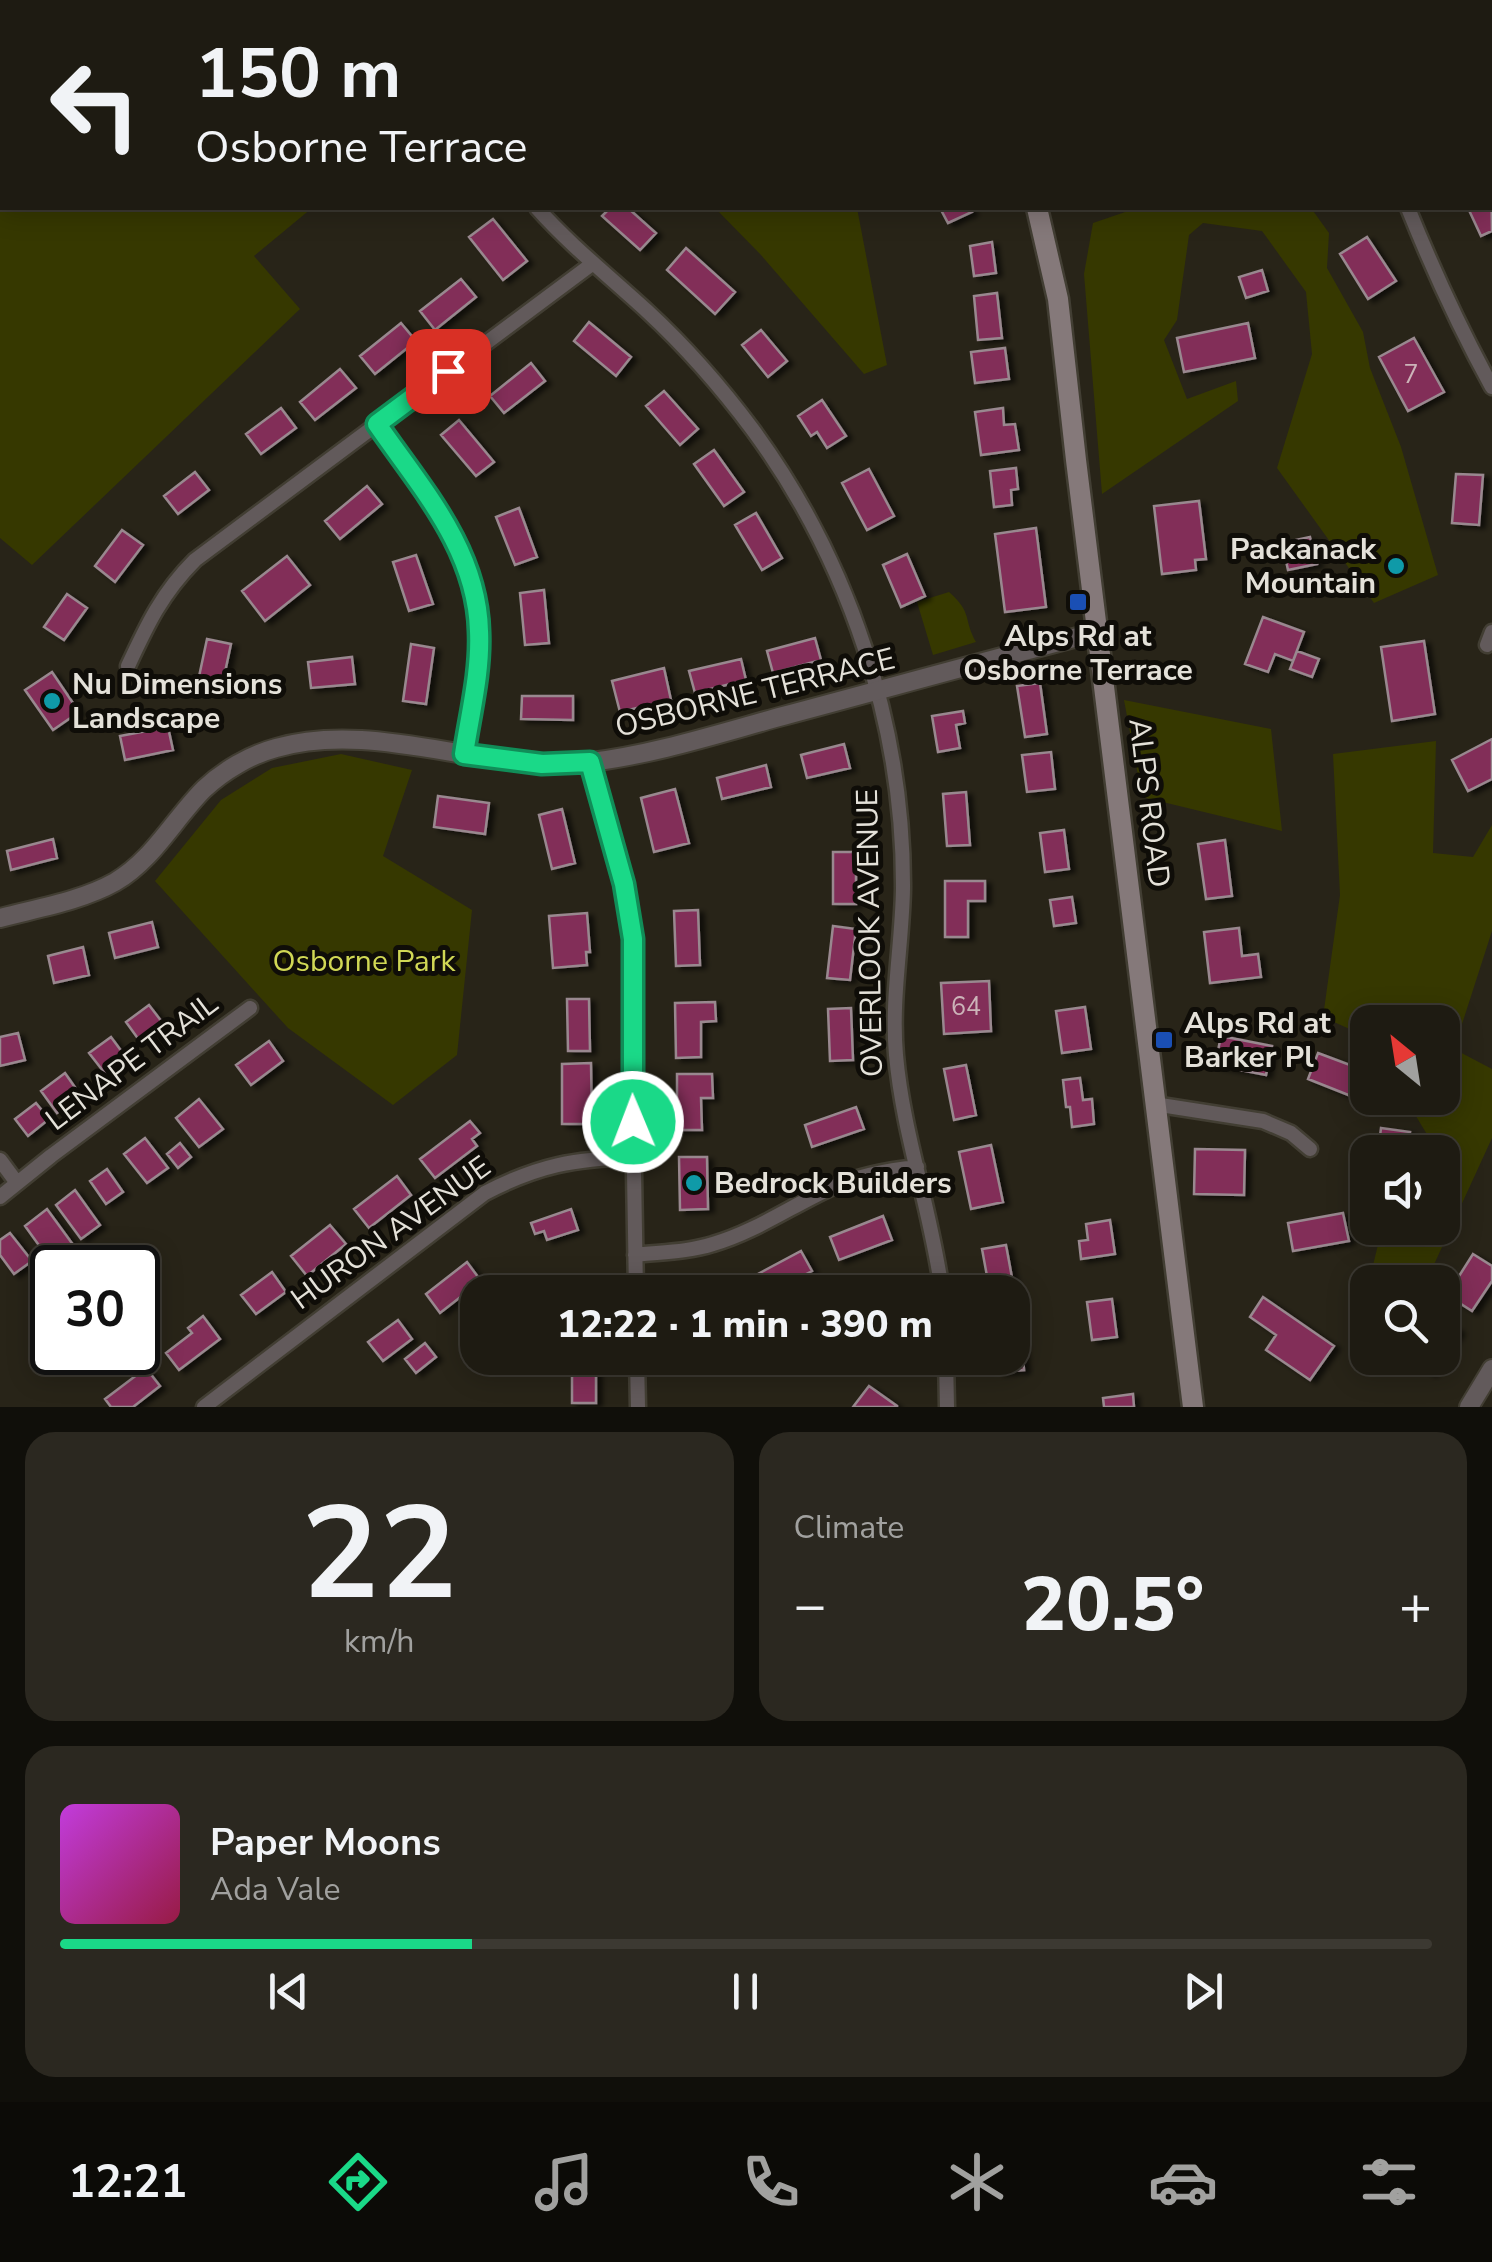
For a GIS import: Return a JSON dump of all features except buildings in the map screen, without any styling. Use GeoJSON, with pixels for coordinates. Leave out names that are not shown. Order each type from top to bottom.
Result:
{"type":"FeatureCollection","features":[{"type":"Feature","properties":{"kind":"main road","name":"ALPS ROAD"},"geometry":{"type":"LineString","coordinates":[[1037,210],[1058,299],[1193,1407]]}},
{"type":"Feature","properties":{"kind":"street","name":"OVERLOOK AVENUE"},"geometry":{"type":"LineString","coordinates":[[540,210],[684,348],[720,388],[784,476],[811,523],[838,577],[865,648],[895,781],[901,835],[903,888],[894,1019],[896,1058],[938,1275]]}},
{"type":"Feature","properties":{"kind":"street"},"geometry":{"type":"LineString","coordinates":[[1409,210],[1458,324],[1492,387]]}},
{"type":"Feature","properties":{"kind":"street"},"geometry":{"type":"LineString","coordinates":[[128,666],[158,603],[195,560],[592,264]]}},
{"type":"Feature","properties":{"kind":"street"},"geometry":{"type":"LineString","coordinates":[[377,424],[447,524],[470,576],[477,603],[479,643],[464,754]]}},
{"type":"Feature","properties":{"kind":"street","name":"OSBORNE TERRACE"},"geometry":{"type":"LineString","coordinates":[[0,918],[116,882],[150,853],[220,776],[273,749],[309,742],[358,740],[542,764],[590,762],[628,756],[1097,632]]}},
{"type":"Feature","properties":{"kind":"street"},"geometry":{"type":"LineString","coordinates":[[590,762],[624,884],[633,939],[636,1275]]}},
{"type":"Feature","properties":{"kind":"street","name":"LENAPE TRAIL"},"geometry":{"type":"LineString","coordinates":[[0,1197],[250,1008]]}},
{"type":"Feature","properties":{"kind":"street"},"geometry":{"type":"LineString","coordinates":[[1154,1104],[1263,1121],[1291,1133],[1310,1148]]}},
{"type":"Feature","properties":{"kind":"street","name":"HURON AVENUE"},"geometry":{"type":"LineString","coordinates":[[204,1407],[224,1401],[485,1193],[536,1169],[569,1161],[634,1157]]}},
{"type":"Feature","properties":{"kind":"street"},"geometry":{"type":"LineString","coordinates":[[0,1160],[17,1183]]}},
{"type":"Feature","properties":{"kind":"street"},"geometry":{"type":"LineString","coordinates":[[635,1255],[714,1244],[852,1179],[916,1166]]}},
{"type":"Feature","properties":{"kind":"street"},"geometry":{"type":"LineString","coordinates":[[1469,1407],[1492,1369]]}},
{"type":"Feature","properties":{"kind":"street"},"geometry":{"type":"LineString","coordinates":[[637,1375],[638,1407]]}},
{"type":"Feature","properties":{"kind":"street"},"geometry":{"type":"LineString","coordinates":[[946,1375],[947,1407]]}},
{"type":"Feature","properties":{"kind":"green space"},"geometry":{"type":"Polygon","coordinates":[[[0,210],[310,210],[254,256],[300,309],[32,565],[0,538],[0,210]]]}},
{"type":"Feature","properties":{"kind":"green space"},"geometry":{"type":"Polygon","coordinates":[[[717,210],[857,210],[887,365],[864,374],[717,210]]]}},
{"type":"Feature","properties":{"kind":"green space"},"geometry":{"type":"Polygon","coordinates":[[[1131,210],[1312,210],[1329,233],[1327,268],[1363,332],[1370,368],[1401,447],[1438,575],[1374,603],[1277,468],[1312,354],[1306,292],[1262,231],[1203,223],[1189,235],[1177,320],[1164,340],[1187,399],[1236,381],[1238,401],[1102,494],[1084,274],[1093,223],[1131,210]]]}},
{"type":"Feature","properties":{"kind":"green space"},"geometry":{"type":"Polygon","coordinates":[[[949,592],[965,611],[976,642],[933,655],[917,602],[949,592]]]}},
{"type":"Feature","properties":{"kind":"green space"},"geometry":{"type":"Polygon","coordinates":[[[1124,700],[1271,729],[1282,831],[1142,797],[1124,700]]]}},
{"type":"Feature","properties":{"kind":"green space"},"geometry":{"type":"Polygon","coordinates":[[[1436,741],[1433,853],[1473,857],[1492,825],[1492,931],[1460,1030],[1460,1005],[1350,1005],[1350,1029],[1323,1017],[1340,895],[1333,754],[1436,741]]]}},
{"type":"Feature","properties":{"kind":"green space","name":"Osborne Park"},"geometry":{"type":"Polygon","coordinates":[[[341,754],[412,770],[383,856],[472,910],[457,1055],[393,1105],[288,1028],[155,881],[221,800],[272,768],[341,754]]]}},
{"type":"Feature","properties":{"kind":"green space"},"geometry":{"type":"Polygon","coordinates":[[[1460,1052],[1492,1069],[1492,1138],[1460,1208],[1460,1135],[1427,1135],[1415,1115],[1460,1115],[1460,1052]]]}},
{"type":"Feature","properties":{"kind":"green space"},"geometry":{"type":"Polygon","coordinates":[[[1378,1245],[1443,1245],[1434,1265],[1373,1265],[1378,1245]]]}},
{"type":"Feature","properties":{"kind":"place","name":"Packanack Mountain"},"geometry":{"type":"Point","coordinates":[1396,566]}},
{"type":"Feature","properties":{"kind":"place","name":"Alps Rd at Osborne Terrace"},"geometry":{"type":"Point","coordinates":[1078,602]}},
{"type":"Feature","properties":{"kind":"place","name":"Nu Dimensions Landscape"},"geometry":{"type":"Point","coordinates":[52,701]}},
{"type":"Feature","properties":{"kind":"place","name":"Alps Rd at Barker Pl"},"geometry":{"type":"Point","coordinates":[1164,1040]}},
{"type":"Feature","properties":{"kind":"place","name":"Bedrock Builders"},"geometry":{"type":"Point","coordinates":[694,1183]}},
{"type":"Feature","properties":{"kind":"route"},"geometry":{"type":"LineString","coordinates":[[448,371],[377,424],[447,524],[470,576],[480,630],[464,754],[542,764],[590,762],[624,884],[633,939],[633,1122]]}}]}
